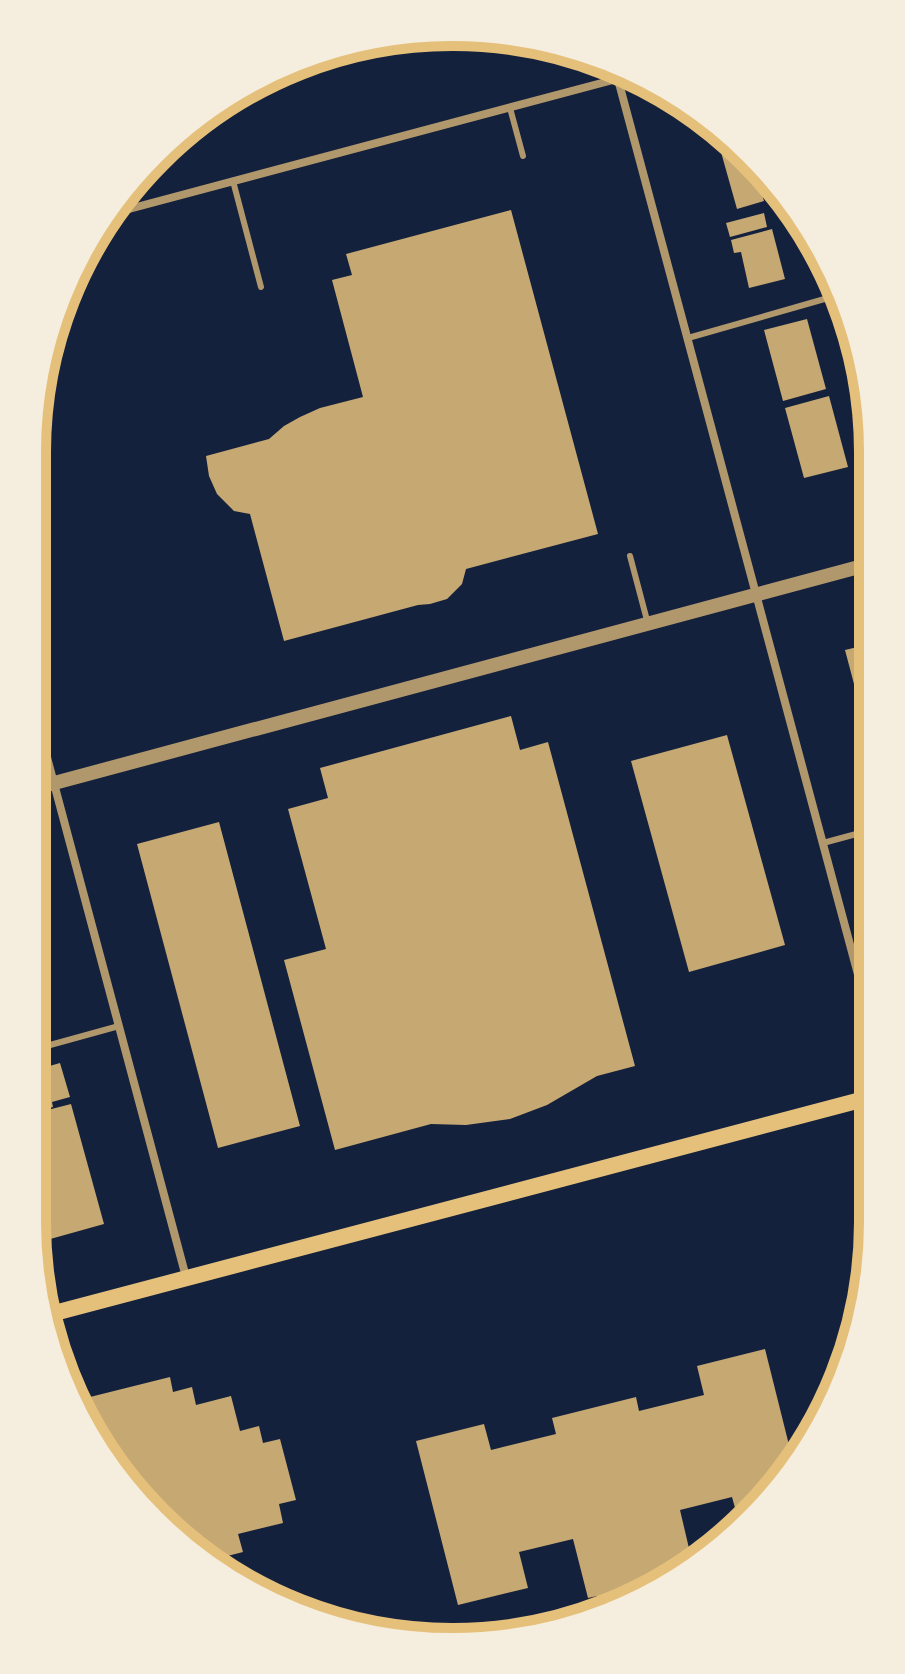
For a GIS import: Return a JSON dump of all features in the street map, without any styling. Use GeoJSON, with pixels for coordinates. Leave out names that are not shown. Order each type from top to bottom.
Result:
{"type":"FeatureCollection","features":[{"type":"Feature","properties":{"kind":"main road"},"geometry":{"type":"LineString","coordinates":[[57,1312],[859,1100]]}},
{"type":"Feature","properties":{"kind":"street"},"geometry":{"type":"LineString","coordinates":[[127,210],[612,79]]}},
{"type":"Feature","properties":{"kind":"street"},"geometry":{"type":"LineString","coordinates":[[623,84],[859,978]]}},
{"type":"Feature","properties":{"kind":"street"},"geometry":{"type":"LineString","coordinates":[[46,785],[859,567]]}},
{"type":"Feature","properties":{"kind":"street"},"geometry":{"type":"LineString","coordinates":[[46,753],[186,1277]]}},
{"type":"Feature","properties":{"kind":"lane"},"geometry":{"type":"LineString","coordinates":[[510,108],[523,156]]}},
{"type":"Feature","properties":{"kind":"lane"},"geometry":{"type":"LineString","coordinates":[[233,181],[261,287]]}},
{"type":"Feature","properties":{"kind":"lane"},"geometry":{"type":"LineString","coordinates":[[688,338],[828,298]]}},
{"type":"Feature","properties":{"kind":"lane"},"geometry":{"type":"LineString","coordinates":[[630,556],[648,624]]}},
{"type":"Feature","properties":{"kind":"lane"},"geometry":{"type":"LineString","coordinates":[[823,843],[859,833]]}},
{"type":"Feature","properties":{"kind":"lane"},"geometry":{"type":"LineString","coordinates":[[46,1046],[119,1026]]}},
{"type":"Feature","properties":{"kind":"building"},"geometry":{"type":"Polygon","coordinates":[[[719,145],[763,190],[764,201],[737,209],[719,145]]]}},
{"type":"Feature","properties":{"kind":"building"},"geometry":{"type":"Polygon","coordinates":[[[511,210],[598,534],[466,569],[462,584],[447,599],[284,641],[250,514],[234,511],[217,494],[209,476],[206,456],[269,439],[284,426],[320,408],[363,397],[332,280],[352,275],[346,254],[511,210]]]}},
{"type":"Feature","properties":{"kind":"building"},"geometry":{"type":"Polygon","coordinates":[[[764,213],[767,227],[730,237],[726,223],[764,213]]]}},
{"type":"Feature","properties":{"kind":"building"},"geometry":{"type":"Polygon","coordinates":[[[772,229],[785,279],[749,288],[741,252],[734,253],[731,240],[772,229]]]}},
{"type":"Feature","properties":{"kind":"building"},"geometry":{"type":"Polygon","coordinates":[[[807,319],[826,389],[783,401],[764,330],[807,319]]]}},
{"type":"Feature","properties":{"kind":"building"},"geometry":{"type":"Polygon","coordinates":[[[854,388],[857,412],[851,389],[854,388]]]}},
{"type":"Feature","properties":{"kind":"building"},"geometry":{"type":"Polygon","coordinates":[[[829,396],[848,467],[804,478],[785,408],[829,396]]]}},
{"type":"Feature","properties":{"kind":"building"},"geometry":{"type":"Polygon","coordinates":[[[859,647],[859,703],[845,650],[859,647]]]}},
{"type":"Feature","properties":{"kind":"building"},"geometry":{"type":"Polygon","coordinates":[[[511,716],[520,750],[548,742],[635,1066],[597,1076],[547,1105],[510,1119],[466,1125],[431,1124],[335,1150],[284,960],[326,949],[288,809],[328,798],[320,768],[511,716]]]}},
{"type":"Feature","properties":{"kind":"building"},"geometry":{"type":"Polygon","coordinates":[[[727,735],[785,945],[689,972],[631,761],[727,735]]]}},
{"type":"Feature","properties":{"kind":"building"},"geometry":{"type":"Polygon","coordinates":[[[219,822],[300,1126],[218,1148],[137,844],[219,822]]]}},
{"type":"Feature","properties":{"kind":"building"},"geometry":{"type":"Polygon","coordinates":[[[60,1063],[70,1097],[52,1102],[53,1107],[46,1109],[46,1067],[60,1063]]]}},
{"type":"Feature","properties":{"kind":"building"},"geometry":{"type":"Polygon","coordinates":[[[71,1104],[104,1224],[47,1240],[46,1222],[46,1110],[71,1104]]]}},
{"type":"Feature","properties":{"kind":"building"},"geometry":{"type":"Polygon","coordinates":[[[765,1349],[790,1448],[740,1509],[736,1513],[732,1497],[680,1510],[690,1551],[656,1574],[598,1601],[597,1596],[588,1598],[573,1539],[519,1552],[528,1588],[458,1605],[416,1441],[484,1424],[491,1450],[556,1434],[552,1418],[636,1397],[639,1411],[704,1395],[697,1366],[765,1349]]]}},
{"type":"Feature","properties":{"kind":"building"},"geometry":{"type":"Polygon","coordinates":[[[170,1377],[173,1392],[192,1387],[196,1405],[231,1396],[240,1431],[259,1426],[263,1443],[280,1439],[296,1500],[279,1504],[283,1523],[238,1534],[243,1552],[224,1557],[184,1527],[147,1490],[100,1425],[87,1398],[170,1377]]]}}]}
